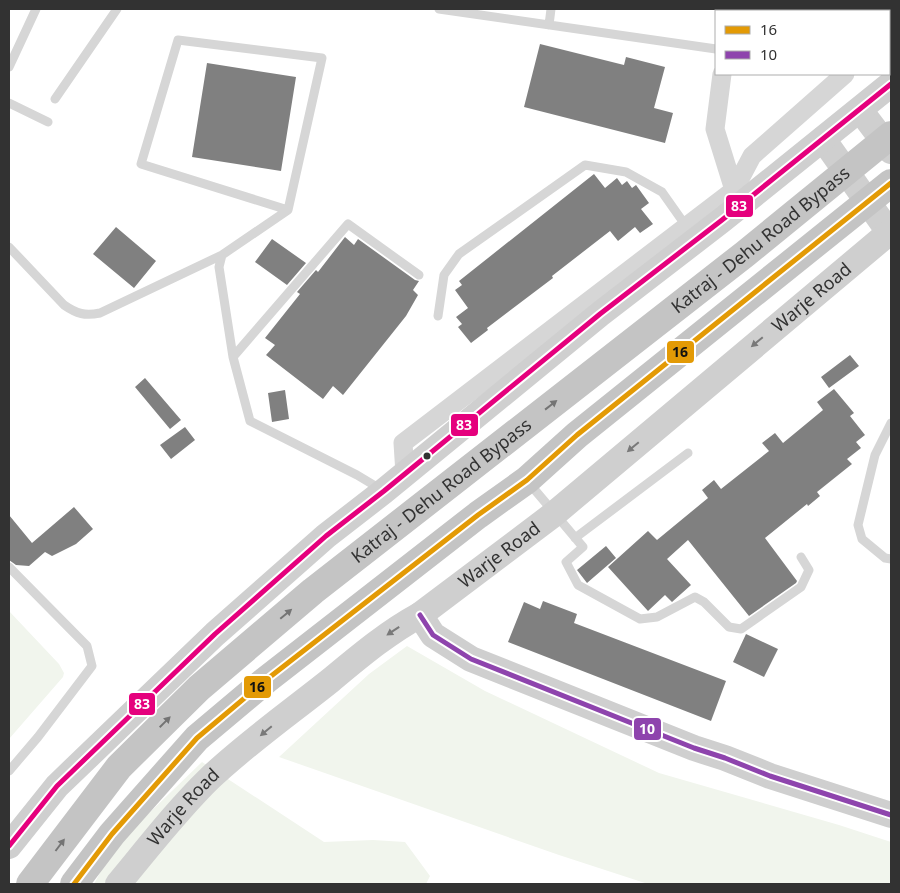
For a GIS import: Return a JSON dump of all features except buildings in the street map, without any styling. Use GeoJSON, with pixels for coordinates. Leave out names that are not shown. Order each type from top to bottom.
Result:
{"type":"FeatureCollection","features":[{"type":"Feature","properties":{"kind":"highway","name":"Katraj - Dehu Road Bypass"},"geometry":{"type":"LineString","coordinates":[[30,884],[119,767],[199,688],[312,592],[730,266],[891,135]]}},
{"type":"Feature","properties":{"kind":"highway","name":"Katraj - Dehu Road Bypass"},"geometry":{"type":"LineString","coordinates":[[74,884],[112,834],[197,738],[266,680],[478,515],[527,480],[577,435],[891,183]]}},
{"type":"Feature","properties":{"kind":"street"},"geometry":{"type":"LineString","coordinates":[[722,75],[715,130],[735,200]]}},
{"type":"Feature","properties":{"kind":"street"},"geometry":{"type":"LineString","coordinates":[[405,474],[402,443],[686,226],[735,200],[752,156],[845,75]]}},
{"type":"Feature","properties":{"kind":"street"},"geometry":{"type":"LineString","coordinates":[[9,846],[57,786],[214,634],[326,536],[405,474],[600,314],[735,200],[823,139],[891,84]]}},
{"type":"Feature","properties":{"kind":"street"},"geometry":{"type":"LineString","coordinates":[[860,110],[891,151]]}},
{"type":"Feature","properties":{"kind":"street"},"geometry":{"type":"LineString","coordinates":[[823,139],[890,233]]}},
{"type":"Feature","properties":{"kind":"street","name":"Warje Road"},"geometry":{"type":"LineString","coordinates":[[118,884],[159,834],[210,778],[267,729],[373,645],[396,628],[420,615],[554,514],[890,233]]}},
{"type":"Feature","properties":{"kind":"street"},"geometry":{"type":"LineString","coordinates":[[420,615],[433,635],[472,659],[694,748],[770,776],[891,815]]}},
{"type":"Feature","properties":{"kind":"lane"},"geometry":{"type":"LineString","coordinates":[[9,67],[36,9]]}},
{"type":"Feature","properties":{"kind":"lane"},"geometry":{"type":"LineString","coordinates":[[55,99],[117,9]]}},
{"type":"Feature","properties":{"kind":"lane"},"geometry":{"type":"LineString","coordinates":[[438,9],[715,49]]}},
{"type":"Feature","properties":{"kind":"lane"},"geometry":{"type":"LineString","coordinates":[[549,25],[551,9]]}},
{"type":"Feature","properties":{"kind":"lane"},"geometry":{"type":"LineString","coordinates":[[9,247],[64,305],[86,316],[100,313],[222,255],[288,210],[322,58],[178,40],[141,164],[288,210]]}},
{"type":"Feature","properties":{"kind":"lane"},"geometry":{"type":"LineString","coordinates":[[9,102],[48,122]]}},
{"type":"Feature","properties":{"kind":"lane"},"geometry":{"type":"LineString","coordinates":[[438,316],[444,275],[459,254],[585,165],[626,172],[662,192],[686,226]]}},
{"type":"Feature","properties":{"kind":"lane"},"geometry":{"type":"LineString","coordinates":[[233,357],[348,224],[420,275]]}},
{"type":"Feature","properties":{"kind":"lane"},"geometry":{"type":"LineString","coordinates":[[222,255],[219,267],[233,357],[250,421],[357,475],[384,491]]}},
{"type":"Feature","properties":{"kind":"lane"},"geometry":{"type":"LineString","coordinates":[[891,423],[875,455],[858,525],[862,539],[885,558],[891,559]]}},
{"type":"Feature","properties":{"kind":"lane"},"geometry":{"type":"LineString","coordinates":[[575,538],[688,453]]}},
{"type":"Feature","properties":{"kind":"lane"},"geometry":{"type":"LineString","coordinates":[[527,480],[583,547],[566,562],[578,585],[640,619],[658,617],[695,597],[704,602],[729,627],[741,629],[801,587],[809,570],[801,557]]}},
{"type":"Feature","properties":{"kind":"lane"},"geometry":{"type":"LineString","coordinates":[[9,567],[87,646],[92,666],[38,737],[9,771]]}},
{"type":"Feature","properties":{"kind":"shaded area"},"geometry":{"type":"Polygon","coordinates":[[[9,611],[59,664],[64,673],[63,677],[9,739],[9,611]]]}},
{"type":"Feature","properties":{"kind":"shaded area"},"geometry":{"type":"Polygon","coordinates":[[[407,646],[485,691],[659,773],[891,842],[891,884],[648,884],[559,855],[279,757],[369,674],[407,646]]]}},
{"type":"Feature","properties":{"kind":"shaded area"},"geometry":{"type":"Polygon","coordinates":[[[202,762],[324,842],[373,840],[405,842],[430,876],[426,884],[94,884],[114,847],[202,762]]]}},
{"type":"Feature","properties":{"kind":"transit line","name":"83"},"geometry":{"type":"LineString","coordinates":[[9,846],[57,786],[215,634],[326,536],[384,491],[600,314],[722,220],[891,84]]}},
{"type":"Feature","properties":{"kind":"transit line","name":"16"},"geometry":{"type":"LineString","coordinates":[[74,884],[112,834],[197,738],[266,680],[478,515],[527,480],[577,435],[891,183]]}},
{"type":"Feature","properties":{"kind":"transit line","name":"10"},"geometry":{"type":"LineString","coordinates":[[420,615],[433,635],[471,659],[694,748],[770,776],[891,815]]}}]}
